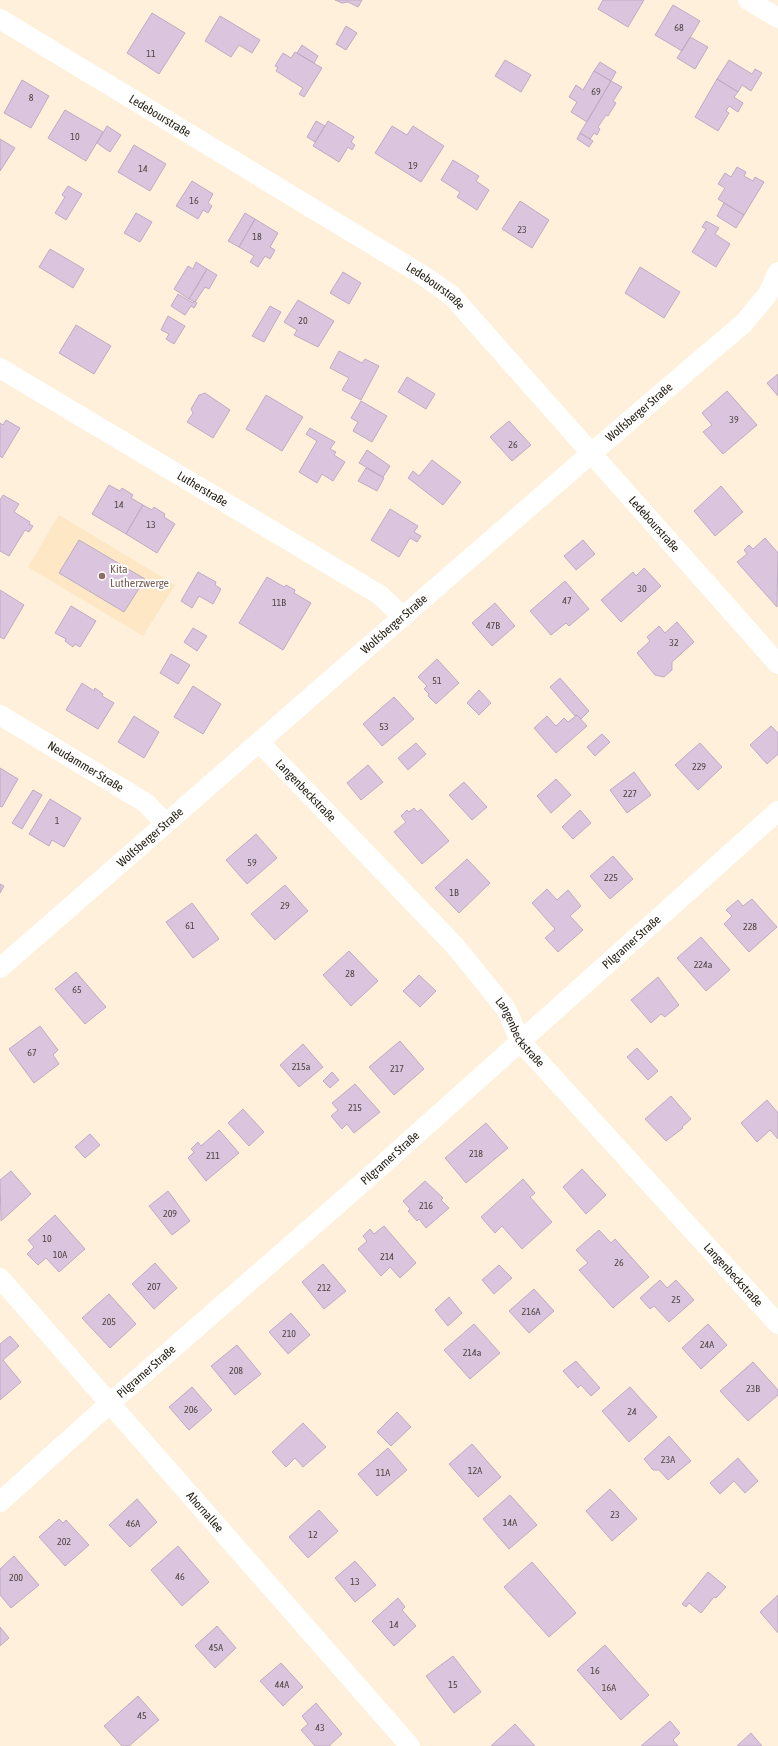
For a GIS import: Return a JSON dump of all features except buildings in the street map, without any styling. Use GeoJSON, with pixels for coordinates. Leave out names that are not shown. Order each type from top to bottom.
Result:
{"type":"FeatureCollection","features":[{"type":"Feature","properties":{"kind":"street"},"geometry":{"type":"LineString","coordinates":[[748,0],[778,18]]}},
{"type":"Feature","properties":{"kind":"street","name":"Ledebourstraße"},"geometry":{"type":"LineString","coordinates":[[0,19],[417,272],[452,296],[778,664]]}},
{"type":"Feature","properties":{"kind":"street","name":"Wolfsberger Straße"},"geometry":{"type":"LineString","coordinates":[[0,968],[260,743],[402,616],[591,452],[744,323],[768,294],[778,272]]}},
{"type":"Feature","properties":{"kind":"street","name":"Lutherstraße"},"geometry":{"type":"LineString","coordinates":[[0,368],[380,595],[402,616]]}},
{"type":"Feature","properties":{"kind":"street","name":"Neudammer Straße"},"geometry":{"type":"LineString","coordinates":[[0,715],[146,803],[166,824]]}},
{"type":"Feature","properties":{"kind":"street","name":"Langenbeckstraße"},"geometry":{"type":"LineString","coordinates":[[260,743],[456,947],[506,1009],[520,1041],[778,1324]]}},
{"type":"Feature","properties":{"kind":"street","name":"Pilgramer Straße"},"geometry":{"type":"LineString","coordinates":[[0,1502],[109,1404],[361,1184],[778,811]]}},
{"type":"Feature","properties":{"kind":"street","name":"Ahornallee"},"geometry":{"type":"LineString","coordinates":[[0,1278],[410,1746]]}},
{"type":"Feature","properties":{"kind":"shaded area","name":"Kita Lutherzwerge"},"geometry":{"type":"Polygon","coordinates":[[[59,515],[175,585],[143,636],[28,567],[59,515]]]}},
{"type":"Feature","properties":{"kind":"place","name":"Kita Lutherzwerge"},"geometry":{"type":"Point","coordinates":[102,576]}}]}
